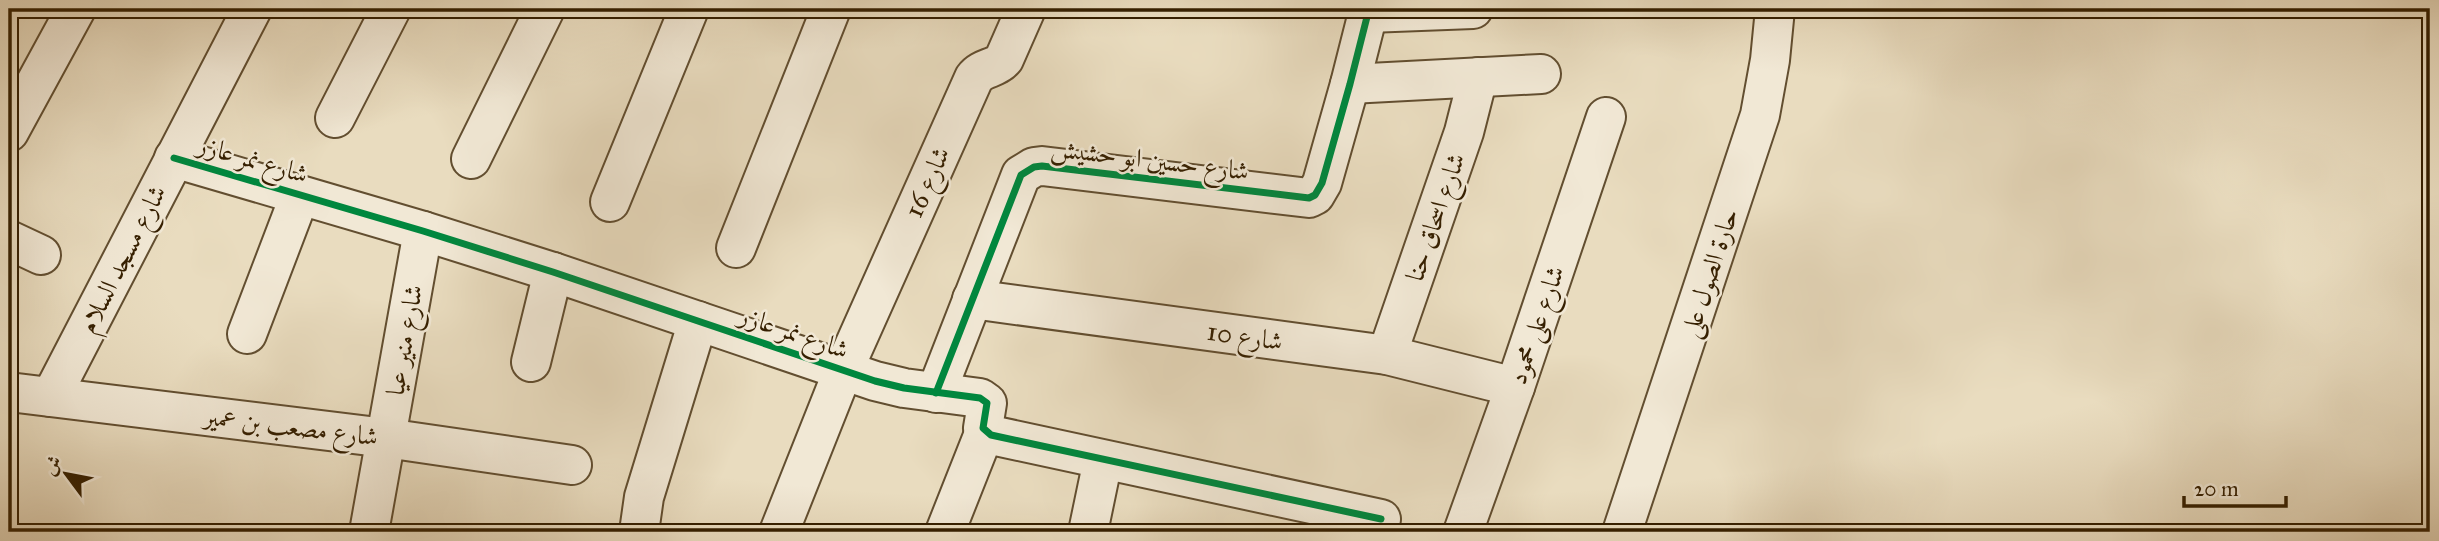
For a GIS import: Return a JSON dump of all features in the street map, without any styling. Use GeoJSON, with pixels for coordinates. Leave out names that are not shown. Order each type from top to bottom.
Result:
{"type":"FeatureCollection","features":[{"type":"Feature","properties":{"kind":"street","name":"شارع مسجد السلام"},"geometry":{"type":"LineString","coordinates":[[51,397],[252,9]]}},
{"type":"Feature","properties":{"kind":"street"},"geometry":{"type":"LineString","coordinates":[[335,118],[391,9]]}},
{"type":"Feature","properties":{"kind":"street"},"geometry":{"type":"LineString","coordinates":[[471,159],[545,9]]}},
{"type":"Feature","properties":{"kind":"street"},"geometry":{"type":"LineString","coordinates":[[610,202],[689,9]]}},
{"type":"Feature","properties":{"kind":"street"},"geometry":{"type":"LineString","coordinates":[[736,248],[831,9]]}},
{"type":"Feature","properties":{"kind":"street","name":"شارع 16"},"geometry":{"type":"LineString","coordinates":[[779,532],[844,371],[974,78],[981,71],[1000,64],[1026,9]]}},
{"type":"Feature","properties":{"kind":"street"},"geometry":{"type":"LineString","coordinates":[[1368,11],[1473,9]]}},
{"type":"Feature","properties":{"kind":"street","name":"حارة الصول على"},"geometry":{"type":"LineString","coordinates":[[1622,532],[1760,115],[1770,60],[1775,9]]}},
{"type":"Feature","properties":{"kind":"street"},"geometry":{"type":"LineString","coordinates":[[9,132],[70,10]]}},
{"type":"Feature","properties":{"kind":"street","name":"شارع حسين ابو حشيش"},"geometry":{"type":"LineString","coordinates":[[936,393],[1016,183],[1027,170],[1042,166],[1301,199],[1315,195],[1322,183],[1368,11]]}},
{"type":"Feature","properties":{"kind":"street"},"geometry":{"type":"LineString","coordinates":[[1350,84],[1541,74]]}},
{"type":"Feature","properties":{"kind":"street","name":"شارع اسحاق حنا"},"geometry":{"type":"LineString","coordinates":[[1387,355],[1467,123],[1478,77]]}},
{"type":"Feature","properties":{"kind":"street","name":"شارع على محمود"},"geometry":{"type":"LineString","coordinates":[[1463,532],[1606,117]]}},
{"type":"Feature","properties":{"kind":"street","name":"شارع نمر عازر"},"geometry":{"type":"LineString","coordinates":[[174,158],[553,272],[844,371],[904,388],[984,400],[987,408],[985,431]]}},
{"type":"Feature","properties":{"kind":"street"},"geometry":{"type":"LineString","coordinates":[[247,334],[300,195]]}},
{"type":"Feature","properties":{"kind":"street","name":"شارع منير عيا"},"geometry":{"type":"LineString","coordinates":[[369,532],[423,231]]}},
{"type":"Feature","properties":{"kind":"street"},"geometry":{"type":"LineString","coordinates":[[531,362],[553,272]]}},
{"type":"Feature","properties":{"kind":"street","name":"شارع 10"},"geometry":{"type":"LineString","coordinates":[[972,299],[1387,355],[1515,387]]}},
{"type":"Feature","properties":{"kind":"street"},"geometry":{"type":"LineString","coordinates":[[639,532],[644,497],[698,321]]}},
{"type":"Feature","properties":{"kind":"street","name":"شارع مصعب بن عمير"},"geometry":{"type":"LineString","coordinates":[[9,392],[386,438],[572,465]]}},
{"type":"Feature","properties":{"kind":"street"},"geometry":{"type":"LineString","coordinates":[[944,532],[985,431],[990,435],[1103,460],[1329,520],[1381,519]]}},
{"type":"Feature","properties":{"kind":"street"},"geometry":{"type":"LineString","coordinates":[[1088,532],[1103,460]]}},
{"type":"Feature","properties":{"kind":"cycle path"},"geometry":{"type":"LineString","coordinates":[[936,393],[1021,175],[1034,167],[1042,166],[1309,198],[1315,195],[1322,183],[1369,9]]}},
{"type":"Feature","properties":{"kind":"cycle path"},"geometry":{"type":"LineString","coordinates":[[174,158],[553,272],[875,381],[904,388],[980,398],[987,403],[983,428],[991,435],[1381,519]]}}]}
